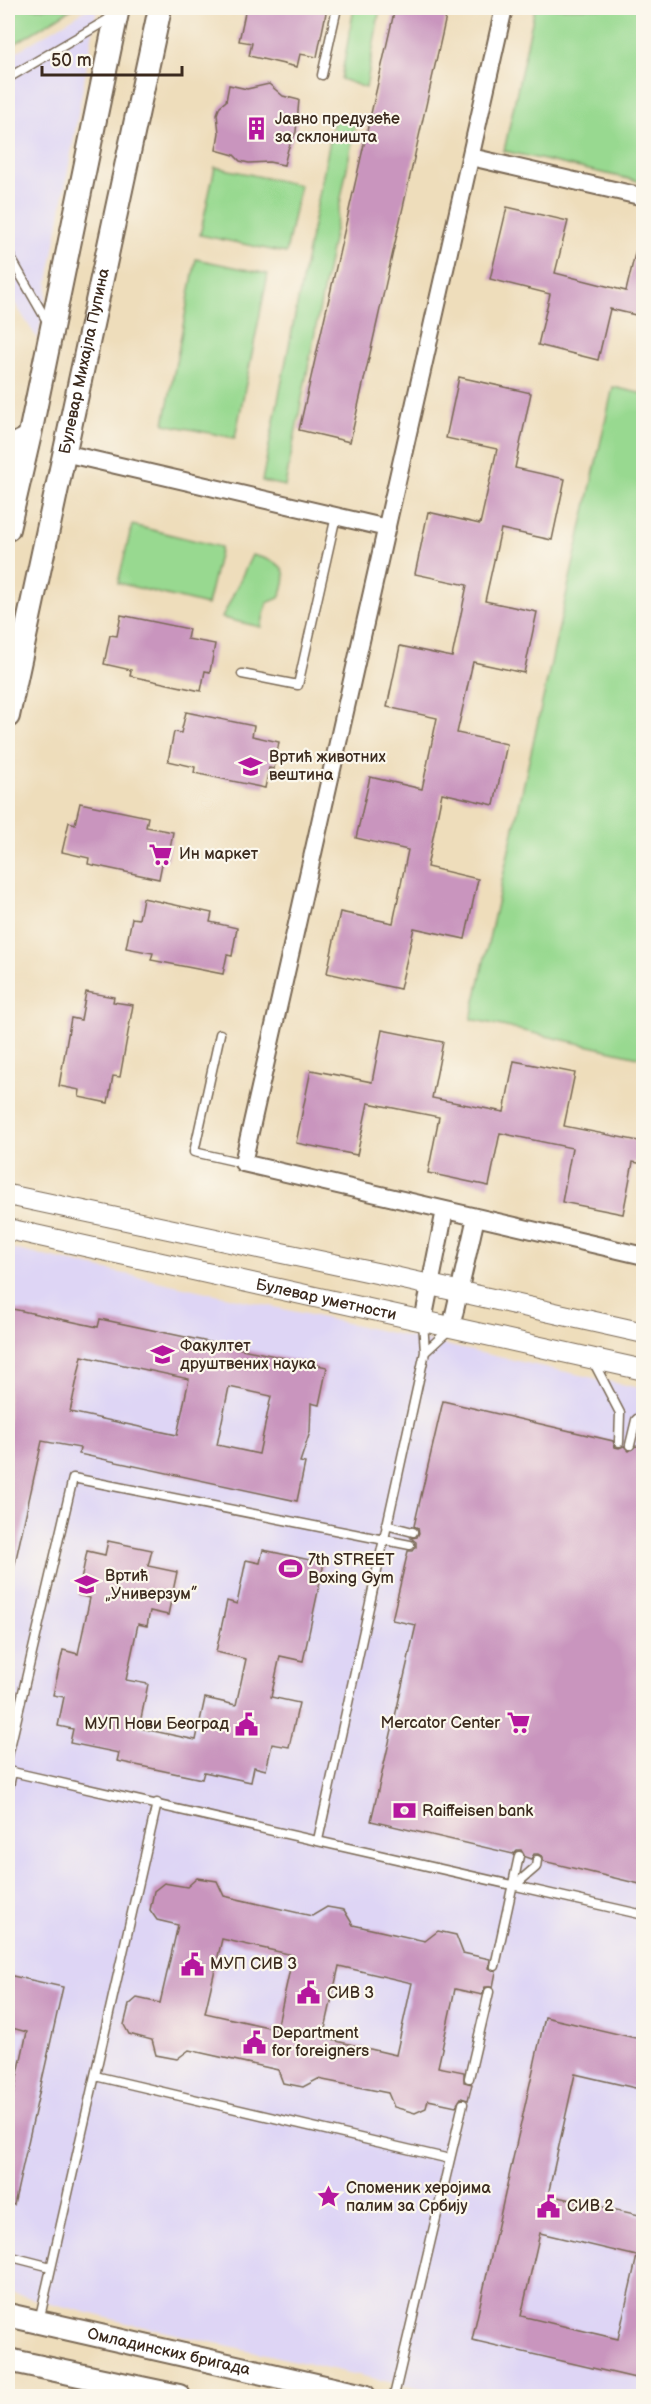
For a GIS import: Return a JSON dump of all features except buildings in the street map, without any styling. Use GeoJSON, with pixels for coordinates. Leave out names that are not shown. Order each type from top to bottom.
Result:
{"type":"FeatureCollection","features":[{"type":"Feature","properties":{"kind":"main road","name":"Булевар Михајла Пупина"},"geometry":{"type":"LineString","coordinates":[[8,716],[160,8]]}},
{"type":"Feature","properties":{"kind":"main road"},"geometry":{"type":"LineString","coordinates":[[8,529],[14,462],[30,434],[117,11]]}},
{"type":"Feature","properties":{"kind":"main road","name":"Омладинских бригада"},"geometry":{"type":"LineString","coordinates":[[8,2315],[364,2397]]}},
{"type":"Feature","properties":{"kind":"main road"},"geometry":{"type":"LineString","coordinates":[[8,2360],[178,2397]]}},
{"type":"Feature","properties":{"kind":"street"},"geometry":{"type":"LineString","coordinates":[[504,8],[243,1163],[644,1256]]}},
{"type":"Feature","properties":{"kind":"street"},"geometry":{"type":"LineString","coordinates":[[471,157],[644,197]]}},
{"type":"Feature","properties":{"kind":"street"},"geometry":{"type":"LineString","coordinates":[[8,445],[30,434]]}},
{"type":"Feature","properties":{"kind":"street"},"geometry":{"type":"LineString","coordinates":[[64,453],[387,528]]}},
{"type":"Feature","properties":{"kind":"street"},"geometry":{"type":"LineString","coordinates":[[8,1195],[644,1334]]}},
{"type":"Feature","properties":{"kind":"street"},"geometry":{"type":"LineString","coordinates":[[423,1321],[446,1210]]}},
{"type":"Feature","properties":{"kind":"street"},"geometry":{"type":"LineString","coordinates":[[452,1328],[476,1217]]}},
{"type":"Feature","properties":{"kind":"street","name":"Булевар уметности"},"geometry":{"type":"LineString","coordinates":[[8,1229],[644,1370]]}},
{"type":"Feature","properties":{"kind":"lane"},"geometry":{"type":"LineString","coordinates":[[322,75],[337,8]]}},
{"type":"Feature","properties":{"kind":"lane"},"geometry":{"type":"LineString","coordinates":[[8,78],[117,11]]}},
{"type":"Feature","properties":{"kind":"lane"},"geometry":{"type":"LineString","coordinates":[[8,253],[52,329]]}},
{"type":"Feature","properties":{"kind":"lane"},"geometry":{"type":"LineString","coordinates":[[242,674],[298,685],[336,516]]}},
{"type":"Feature","properties":{"kind":"lane"},"geometry":{"type":"LineString","coordinates":[[220,1034],[194,1152],[243,1163]]}},
{"type":"Feature","properties":{"kind":"lane"},"geometry":{"type":"LineString","coordinates":[[318,1840],[425,1352],[423,1321]]}},
{"type":"Feature","properties":{"kind":"lane"},"geometry":{"type":"LineString","coordinates":[[425,1352],[452,1328]]}},
{"type":"Feature","properties":{"kind":"lane"},"geometry":{"type":"LineString","coordinates":[[592,1358],[620,1413],[619,1442]]}},
{"type":"Feature","properties":{"kind":"lane"},"geometry":{"type":"LineString","coordinates":[[630,1445],[636,1420],[644,1413]]}},
{"type":"Feature","properties":{"kind":"lane"},"geometry":{"type":"LineString","coordinates":[[8,1756],[73,1478],[410,1545]]}},
{"type":"Feature","properties":{"kind":"lane"},"geometry":{"type":"LineString","coordinates":[[386,1525],[413,1532]]}},
{"type":"Feature","properties":{"kind":"lane"},"geometry":{"type":"LineString","coordinates":[[8,1791],[10,1771],[644,1916]]}},
{"type":"Feature","properties":{"kind":"lane"},"geometry":{"type":"LineString","coordinates":[[39,2323],[157,1803]]}},
{"type":"Feature","properties":{"kind":"lane"},"geometry":{"type":"LineString","coordinates":[[495,1966],[519,1856]]}},
{"type":"Feature","properties":{"kind":"lane"},"geometry":{"type":"LineString","coordinates":[[514,1886],[536,1867],[537,1860]]}},
{"type":"Feature","properties":{"kind":"lane"},"geometry":{"type":"LineString","coordinates":[[469,2078],[489,1992]]}},
{"type":"Feature","properties":{"kind":"lane"},"geometry":{"type":"LineString","coordinates":[[95,2076],[450,2159]]}},
{"type":"Feature","properties":{"kind":"lane"},"geometry":{"type":"LineString","coordinates":[[394,2397],[463,2104]]}},
{"type":"Feature","properties":{"kind":"lane"},"geometry":{"type":"LineString","coordinates":[[8,2256],[51,2267]]}},
{"type":"Feature","properties":{"kind":"shaded area"},"geometry":{"type":"Polygon","coordinates":[[[89,8],[97,8],[38,340],[8,292],[8,57],[89,8]]]}},
{"type":"Feature","properties":{"kind":"shaded area"},"geometry":{"type":"Polygon","coordinates":[[[8,1248],[643,1389],[643,2396],[452,2396],[131,2324],[8,2292],[8,1248]]]}},
{"type":"Feature","properties":{"kind":"green space"},"geometry":{"type":"Polygon","coordinates":[[[8,8],[73,8],[8,48],[8,8]]]}},
{"type":"Feature","properties":{"kind":"green space"},"geometry":{"type":"Polygon","coordinates":[[[354,8],[380,8],[366,88],[341,79],[354,8]]]}},
{"type":"Feature","properties":{"kind":"green space"},"geometry":{"type":"Polygon","coordinates":[[[535,8],[643,8],[643,182],[504,151],[535,8]]]}},
{"type":"Feature","properties":{"kind":"green space"},"geometry":{"type":"Polygon","coordinates":[[[335,115],[357,116],[285,486],[262,481],[335,115]]]}},
{"type":"Feature","properties":{"kind":"green space"},"geometry":{"type":"Polygon","coordinates":[[[215,167],[300,185],[286,253],[200,235],[215,167]]]}},
{"type":"Feature","properties":{"kind":"green space"},"geometry":{"type":"Polygon","coordinates":[[[196,259],[268,274],[235,438],[164,424],[196,259]]]}},
{"type":"Feature","properties":{"kind":"green space"},"geometry":{"type":"Polygon","coordinates":[[[613,387],[644,394],[643,1058],[471,1019],[613,387]]]}},
{"type":"Feature","properties":{"kind":"green space"},"geometry":{"type":"Polygon","coordinates":[[[132,525],[221,547],[207,605],[118,583],[132,525]]]}},
{"type":"Feature","properties":{"kind":"green space"},"geometry":{"type":"Polygon","coordinates":[[[252,555],[277,564],[282,568],[285,580],[279,598],[267,603],[261,627],[222,618],[252,555]]]}},
{"type":"Feature","properties":{"kind":"place","name":"Јавно предузеће за склоништа"},"geometry":{"type":"Point","coordinates":[257,128]}},
{"type":"Feature","properties":{"kind":"place","name":"Вртић животних вештина"},"geometry":{"type":"Point","coordinates":[251,766]}},
{"type":"Feature","properties":{"kind":"place","name":"Ин маркет"},"geometry":{"type":"Point","coordinates":[161,854]}},
{"type":"Feature","properties":{"kind":"place","name":"Факултет друштвених наука"},"geometry":{"type":"Point","coordinates":[162,1355]}},
{"type":"Feature","properties":{"kind":"place","name":"7th STREET Boxing Gym"},"geometry":{"type":"Point","coordinates":[290,1569]}},
{"type":"Feature","properties":{"kind":"place","name":"Вртић „Универзум”"},"geometry":{"type":"Point","coordinates":[87,1585]}},
{"type":"Feature","properties":{"kind":"place","name":"Mercator Center"},"geometry":{"type":"Point","coordinates":[518,1723]}},
{"type":"Feature","properties":{"kind":"place","name":"МУП Нови Београд"},"geometry":{"type":"Point","coordinates":[247,1724]}},
{"type":"Feature","properties":{"kind":"place","name":"Raiffeisen bank"},"geometry":{"type":"Point","coordinates":[404,1811]}},
{"type":"Feature","properties":{"kind":"place","name":"МУП СИВ 3"},"geometry":{"type":"Point","coordinates":[192,1964]}},
{"type":"Feature","properties":{"kind":"place","name":"СИВ 3"},"geometry":{"type":"Point","coordinates":[309,1993]}},
{"type":"Feature","properties":{"kind":"place","name":"Department for foreigners"},"geometry":{"type":"Point","coordinates":[254,2042]}},
{"type":"Feature","properties":{"kind":"place","name":"Споменик херојима палим за Србију"},"geometry":{"type":"Point","coordinates":[328,2197]}},
{"type":"Feature","properties":{"kind":"place","name":"СИВ 2"},"geometry":{"type":"Point","coordinates":[549,2206]}}]}
